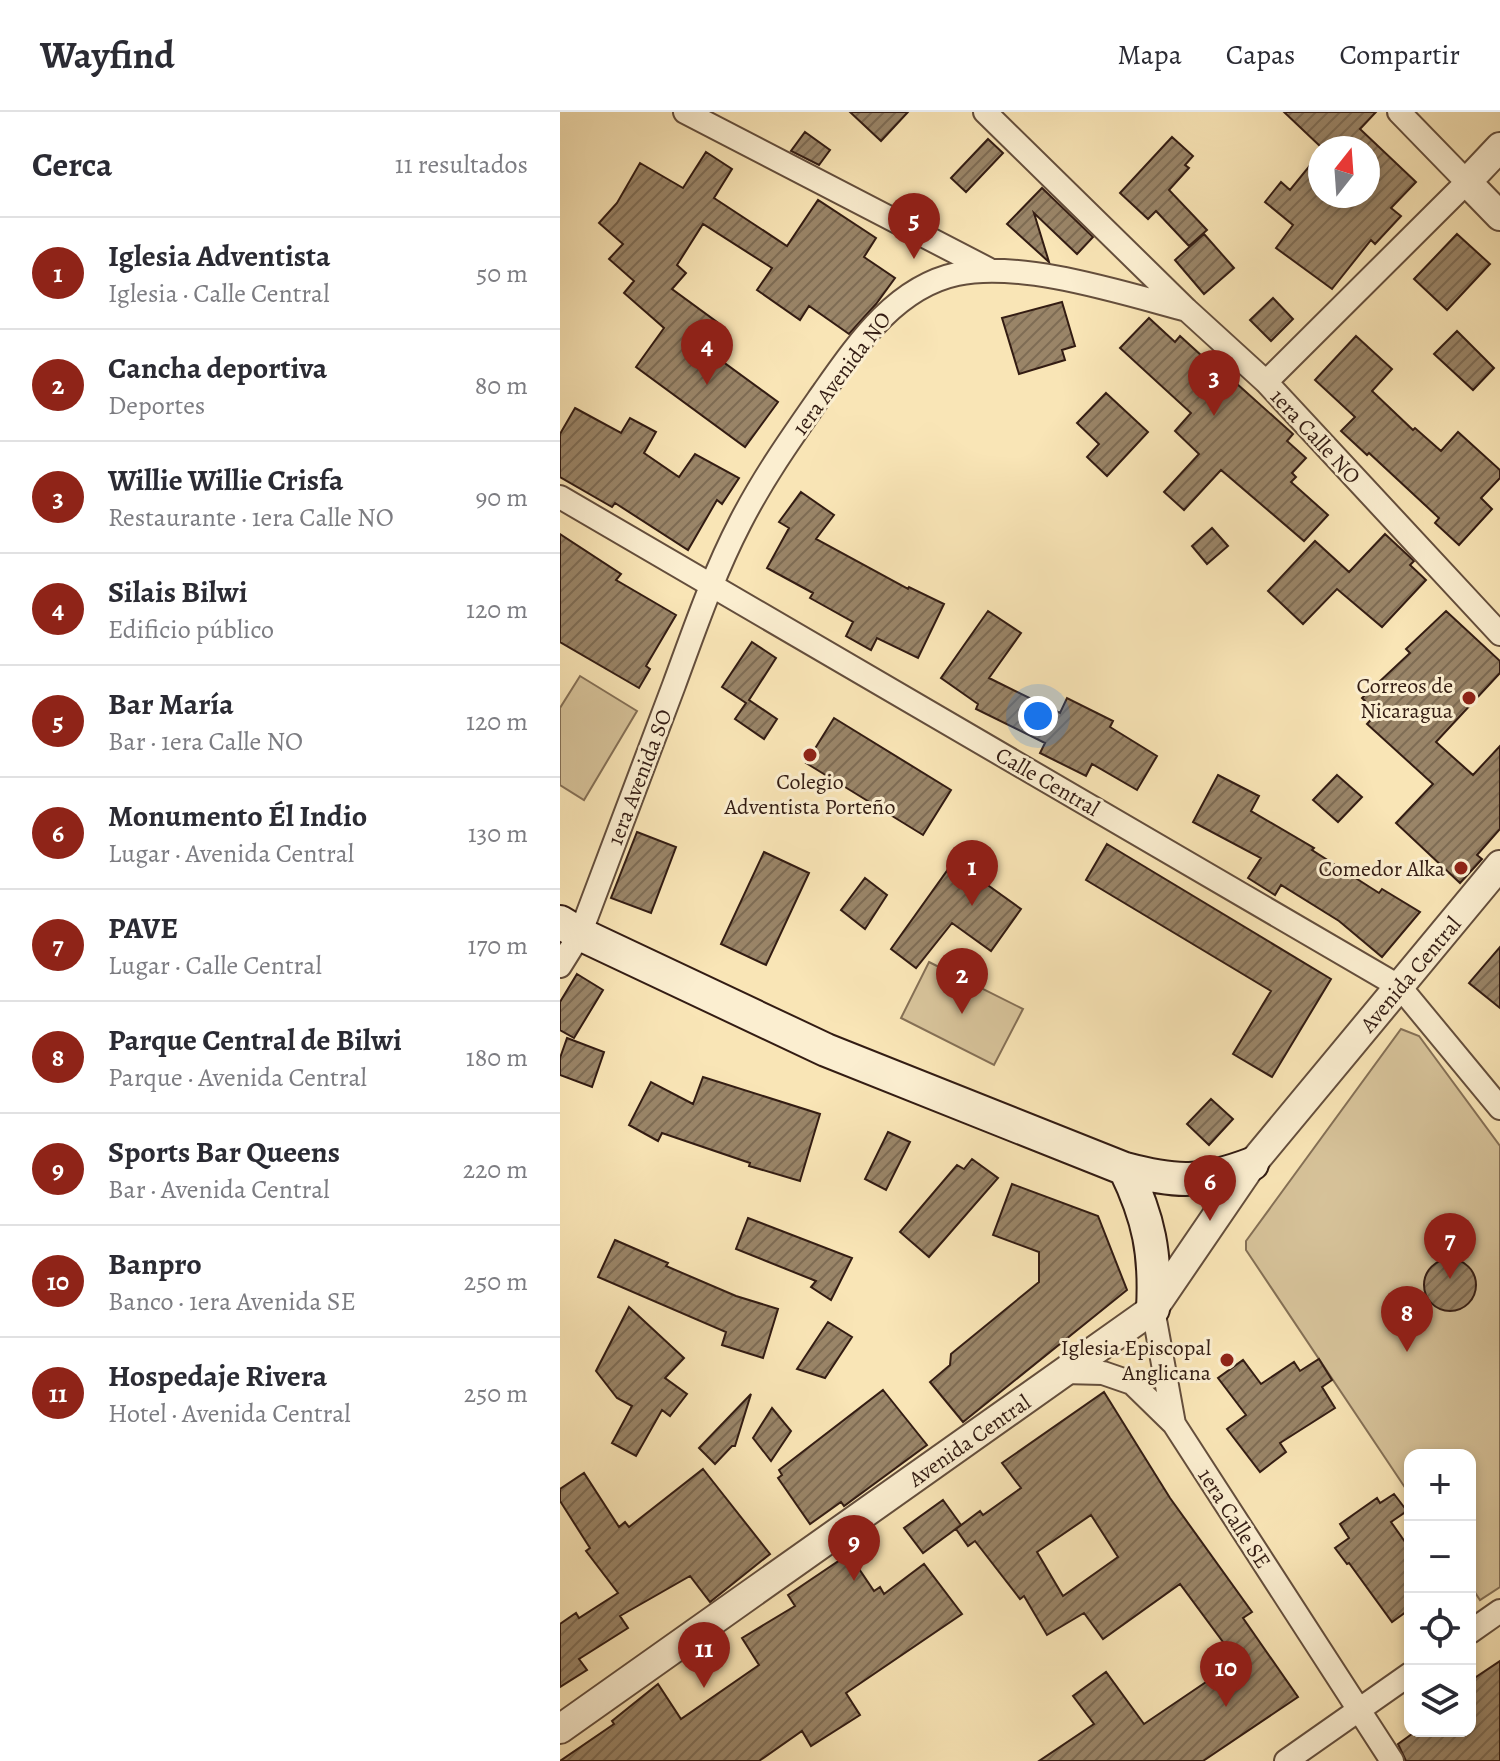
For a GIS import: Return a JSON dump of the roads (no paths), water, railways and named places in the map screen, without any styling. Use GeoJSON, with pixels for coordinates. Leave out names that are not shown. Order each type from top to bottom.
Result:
{"type":"FeatureCollection","features":[{"type":"Feature","properties":{"kind":"main road"},"geometry":{"type":"LineString","coordinates":[[570,928],[826,1050],[1125,1169],[1157,1177],[1190,1180],[1222,1175],[1252,1164]]}},
{"type":"Feature","properties":{"kind":"main road"},"geometry":{"type":"LineString","coordinates":[[1125,1169],[1141,1201],[1151,1237],[1155,1272],[1153,1309]]}},
{"type":"Feature","properties":{"kind":"street"},"geometry":{"type":"LineString","coordinates":[[685,112],[988,269]]}},
{"type":"Feature","properties":{"kind":"street","name":"1era Calle NO"},"geometry":{"type":"LineString","coordinates":[[985,112],[1187,310],[1266,382],[1500,634]]}},
{"type":"Feature","properties":{"kind":"street"},"geometry":{"type":"LineString","coordinates":[[1399,112],[1500,216]]}},
{"type":"Feature","properties":{"kind":"street"},"geometry":{"type":"LineString","coordinates":[[1266,382],[1500,147]]}},
{"type":"Feature","properties":{"kind":"street","name":"1era Avenida NO"},"geometry":{"type":"LineString","coordinates":[[712,584],[766,476],[845,361],[891,307],[925,285],[954,274],[988,269],[1038,274],[1187,310]]}},
{"type":"Feature","properties":{"kind":"street","name":"Calle Central"},"geometry":{"type":"LineString","coordinates":[[560,497],[1400,987],[1500,1108]]}},
{"type":"Feature","properties":{"kind":"street","name":"1era Avenida SO"},"geometry":{"type":"LineString","coordinates":[[560,966],[570,928],[712,584]]}},
{"type":"Feature","properties":{"kind":"street","name":"Avenida Central"},"geometry":{"type":"LineString","coordinates":[[560,1729],[1153,1309],[1252,1164],[1500,865]]}},
{"type":"Feature","properties":{"kind":"street","name":"1era Calle SE"},"geometry":{"type":"LineString","coordinates":[[1153,1309],[1174,1424],[1392,1761]]}},
{"type":"Feature","properties":{"kind":"street"},"geometry":{"type":"LineString","coordinates":[[1064,1372],[1103,1373],[1132,1383],[1174,1424]]}},
{"type":"Feature","properties":{"kind":"street"},"geometry":{"type":"LineString","coordinates":[[1476,1628],[1500,1611]]}},
{"type":"Feature","properties":{"kind":"street"},"geometry":{"type":"LineString","coordinates":[[1286,1761],[1404,1678]]}},
{"type":"Feature","properties":{"kind":"place","name":"Bar María"},"geometry":{"type":"Point","coordinates":[914,259]}},
{"type":"Feature","properties":{"kind":"place","name":"Silais Bilwi"},"geometry":{"type":"Point","coordinates":[707,385]}},
{"type":"Feature","properties":{"kind":"place","name":"Willie Willie Crisfa"},"geometry":{"type":"Point","coordinates":[1214,416]}},
{"type":"Feature","properties":{"kind":"place","name":"Correos de Nicaragua"},"geometry":{"type":"Point","coordinates":[1469,698]}},
{"type":"Feature","properties":{"kind":"place","name":"Colegio Adventista Porteño"},"geometry":{"type":"Point","coordinates":[810,755]}},
{"type":"Feature","properties":{"kind":"place","name":"Comedor Alka"},"geometry":{"type":"Point","coordinates":[1461,868]}},
{"type":"Feature","properties":{"kind":"place","name":"Iglesia Adventista"},"geometry":{"type":"Point","coordinates":[972,906]}},
{"type":"Feature","properties":{"kind":"place","name":"Cancha deportiva"},"geometry":{"type":"Point","coordinates":[962,1014]}},
{"type":"Feature","properties":{"kind":"place","name":"Monumento Él Indio"},"geometry":{"type":"Point","coordinates":[1210,1221]}},
{"type":"Feature","properties":{"kind":"place","name":"PAVE"},"geometry":{"type":"Point","coordinates":[1450,1279]}},
{"type":"Feature","properties":{"kind":"place","name":"Parque Central de Bilwi"},"geometry":{"type":"Point","coordinates":[1407,1352]}},
{"type":"Feature","properties":{"kind":"place","name":"Iglesia Episcopal Anglicana"},"geometry":{"type":"Point","coordinates":[1227,1360]}},
{"type":"Feature","properties":{"kind":"place","name":"Sports Bar Queens"},"geometry":{"type":"Point","coordinates":[854,1581]}},
{"type":"Feature","properties":{"kind":"place","name":"Hospedaje Rivera"},"geometry":{"type":"Point","coordinates":[704,1688]}},
{"type":"Feature","properties":{"kind":"place","name":"Banpro"},"geometry":{"type":"Point","coordinates":[1226,1707]}}]}
